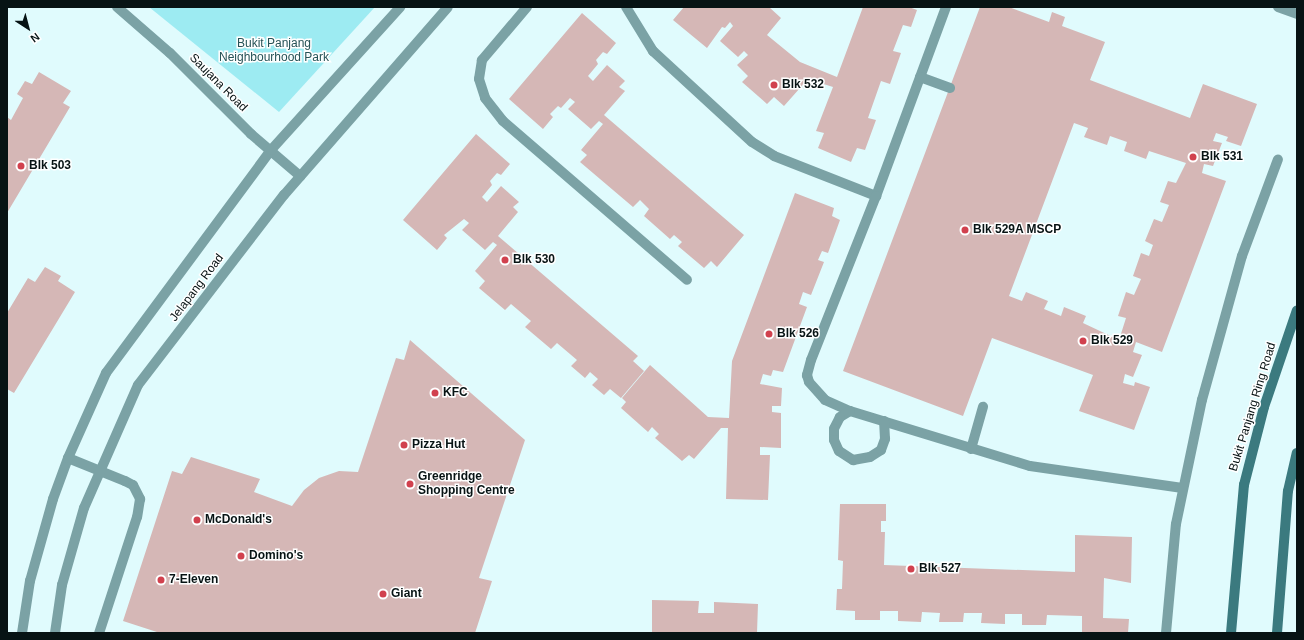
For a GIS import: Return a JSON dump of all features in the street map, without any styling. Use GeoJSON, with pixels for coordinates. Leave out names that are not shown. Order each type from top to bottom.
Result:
{"type":"FeatureCollection","features":[{"type":"Feature","properties":{"kind":"main road","name":"Bukit Panjang Ring Road"},"geometry":{"type":"LineString","coordinates":[[1232,633],[1244,485],[1264,407],[1297,310]]}},
{"type":"Feature","properties":{"kind":"main road"},"geometry":{"type":"LineString","coordinates":[[1277,633],[1288,491],[1297,453]]}},
{"type":"Feature","properties":{"kind":"street","name":"Saujana Road"},"geometry":{"type":"LineString","coordinates":[[117,7],[300,176]]}},
{"type":"Feature","properties":{"kind":"street","name":"Jelapang Road"},"geometry":{"type":"LineString","coordinates":[[22,633],[30,581],[53,499],[68,458],[106,373],[271,150],[400,7]]}},
{"type":"Feature","properties":{"kind":"street","name":"Jelapang Road"},"geometry":{"type":"LineString","coordinates":[[55,633],[62,585],[84,508],[138,385],[300,176],[448,7]]}},
{"type":"Feature","properties":{"kind":"street"},"geometry":{"type":"LineString","coordinates":[[527,7],[482,60],[479,79],[489,106],[687,280]]}},
{"type":"Feature","properties":{"kind":"street"},"geometry":{"type":"LineString","coordinates":[[626,7],[653,51],[752,142],[774,156],[876,196]]}},
{"type":"Feature","properties":{"kind":"street"},"geometry":{"type":"LineString","coordinates":[[946,7],[876,196],[807,375],[809,382],[820,396],[850,411],[1030,466],[1182,488]]}},
{"type":"Feature","properties":{"kind":"street"},"geometry":{"type":"LineString","coordinates":[[1278,7],[1297,14]]}},
{"type":"Feature","properties":{"kind":"street"},"geometry":{"type":"LineString","coordinates":[[920,77],[950,88]]}},
{"type":"Feature","properties":{"kind":"street"},"geometry":{"type":"LineString","coordinates":[[1166,633],[1176,524],[1182,488],[1202,400],[1242,256],[1278,159]]}},
{"type":"Feature","properties":{"kind":"street"},"geometry":{"type":"LineString","coordinates":[[971,448],[983,407]]}},
{"type":"Feature","properties":{"kind":"street"},"geometry":{"type":"LineString","coordinates":[[850,411],[840,417],[834,428],[834,440],[839,451],[853,460],[870,457],[881,450],[885,439],[884,421]]}},
{"type":"Feature","properties":{"kind":"street"},"geometry":{"type":"LineString","coordinates":[[68,458],[133,485],[140,499],[140,508],[99,633]]}},
{"type":"Feature","properties":{"kind":"green space","name":"Bukit Panjang Neighbourhood Park"},"geometry":{"type":"Polygon","coordinates":[[[149,7],[375,7],[279,112],[149,7]]]}},
{"type":"Feature","properties":{"kind":"building","name":"Blk 532"},"geometry":{"type":"Polygon","coordinates":[[[684,7],[769,7],[781,18],[767,35],[800,62],[837,77],[863,7],[909,7],[917,10],[911,27],[903,25],[893,51],[901,53],[890,84],[881,81],[868,118],[876,120],[865,150],[857,148],[851,162],[818,148],[824,133],[816,131],[833,87],[808,79],[784,106],[774,97],[767,104],[742,82],[748,76],[737,65],[748,55],[744,51],[738,57],[720,41],[733,26],[730,22],[725,28],[722,27],[707,48],[673,20],[684,7]]]}},
{"type":"Feature","properties":{"kind":"building","name":"Blk 529A MSCP"},"geometry":{"type":"Polygon","coordinates":[[[980,7],[1009,7],[1049,22],[1052,12],[1065,17],[1062,26],[1105,42],[1090,80],[1190,118],[1203,84],[1257,104],[1241,146],[1226,141],[1228,137],[1216,133],[1213,141],[1222,143],[1213,166],[1204,164],[1202,173],[1226,181],[1162,352],[1136,342],[1133,352],[1142,355],[1133,377],[1125,374],[1123,383],[1134,386],[1135,382],[1150,387],[1134,430],[1079,411],[1093,375],[992,338],[963,416],[843,371],[980,7]],[[1074,123],[1009,296],[1022,301],[1026,292],[1048,301],[1044,309],[1061,316],[1064,307],[1086,316],[1083,323],[1119,340],[1126,318],[1118,316],[1126,292],[1134,295],[1141,279],[1133,276],[1141,253],[1149,256],[1153,245],[1145,241],[1154,219],[1162,222],[1169,205],[1160,202],[1168,181],[1176,183],[1186,163],[1149,151],[1146,159],[1124,151],[1127,142],[1110,136],[1107,145],[1084,137],[1088,128],[1074,123]]]}},
{"type":"Feature","properties":{"kind":"building"},"geometry":{"type":"Polygon","coordinates":[[[582,13],[616,43],[607,54],[603,52],[596,60],[598,64],[588,76],[593,81],[607,65],[625,81],[619,87],[625,91],[604,115],[744,235],[717,267],[711,261],[704,268],[678,246],[682,242],[674,235],[670,239],[644,216],[649,209],[640,200],[633,207],[580,162],[587,155],[581,150],[603,124],[599,121],[591,129],[568,109],[575,102],[570,98],[561,108],[558,106],[550,114],[553,117],[543,129],[509,99],[582,13]]]}},
{"type":"Feature","properties":{"kind":"building","name":"Blk 503"},"geometry":{"type":"Polygon","coordinates":[[[39,72],[71,91],[63,103],[70,107],[7,213],[7,117],[11,120],[23,98],[17,94],[25,81],[32,84],[39,72]]]}},
{"type":"Feature","properties":{"kind":"building","name":"Blk 530"},"geometry":{"type":"Polygon","coordinates":[[[476,134],[510,164],[501,175],[497,173],[490,181],[492,185],[482,197],[487,202],[501,186],[519,202],[513,207],[518,212],[498,236],[638,356],[633,361],[644,371],[621,398],[610,389],[604,395],[592,385],[598,379],[590,372],[585,378],[571,366],[577,360],[557,343],[551,349],[525,327],[531,321],[511,304],[505,310],[479,288],[485,281],[475,271],[497,245],[493,242],[485,250],[462,230],[469,223],[464,219],[444,235],[447,238],[437,250],[403,220],[476,134]]]}},
{"type":"Feature","properties":{"kind":"building","name":"Blk 526"},"geometry":{"type":"Polygon","coordinates":[[[795,193],[834,208],[832,216],[840,220],[828,253],[822,251],[818,260],[824,262],[811,295],[803,292],[799,304],[807,307],[783,372],[773,370],[771,376],[763,374],[760,384],[782,388],[781,406],[772,406],[772,412],[781,413],[781,448],[760,447],[760,455],[770,455],[768,500],[726,499],[728,428],[721,428],[694,459],[689,455],[682,461],[655,438],[659,434],[652,427],[648,432],[621,408],[626,402],[622,398],[650,365],[708,417],[729,418],[732,361],[795,193]]]}},
{"type":"Feature","properties":{"kind":"building"},"geometry":{"type":"Polygon","coordinates":[[[45,267],[61,276],[58,281],[75,292],[14,393],[7,389],[7,313],[28,278],[35,282],[45,267]]]}},
{"type":"Feature","properties":{"kind":"building","name":"Greenridge Shopping Centre"},"geometry":{"type":"Polygon","coordinates":[[[410,340],[525,440],[479,578],[492,581],[475,633],[160,633],[123,621],[172,471],[182,474],[191,457],[260,479],[254,492],[292,506],[304,490],[319,478],[339,471],[358,472],[396,358],[404,360],[410,340]]]}},
{"type":"Feature","properties":{"kind":"building","name":"Blk 527"},"geometry":{"type":"Polygon","coordinates":[[[840,504],[886,504],[886,521],[881,521],[881,532],[885,532],[884,565],[1075,572],[1075,535],[1132,537],[1131,583],[1104,578],[1103,618],[1129,619],[1128,633],[1082,633],[1082,616],[1047,615],[1046,625],[1022,625],[1022,614],[1005,614],[1005,624],[981,623],[982,613],[964,613],[963,622],[939,622],[940,613],[922,612],[921,622],[898,621],[898,611],[880,611],[880,620],[855,620],[855,611],[836,610],[837,589],[842,589],[843,561],[838,560],[840,504]]]}},
{"type":"Feature","properties":{"kind":"building"},"geometry":{"type":"Polygon","coordinates":[[[652,600],[699,601],[698,613],[714,613],[714,602],[758,604],[757,633],[652,633],[652,600]]]}},
{"type":"Feature","properties":{"kind":"place","name":"Blk 532"},"geometry":{"type":"Point","coordinates":[774,85]}},
{"type":"Feature","properties":{"kind":"place","name":"Blk 531"},"geometry":{"type":"Point","coordinates":[1193,157]}},
{"type":"Feature","properties":{"kind":"place","name":"Blk 503"},"geometry":{"type":"Point","coordinates":[21,166]}},
{"type":"Feature","properties":{"kind":"place","name":"Blk 529A MSCP"},"geometry":{"type":"Point","coordinates":[965,230]}},
{"type":"Feature","properties":{"kind":"place","name":"Blk 530"},"geometry":{"type":"Point","coordinates":[505,260]}},
{"type":"Feature","properties":{"kind":"place","name":"Blk 526"},"geometry":{"type":"Point","coordinates":[769,334]}},
{"type":"Feature","properties":{"kind":"place","name":"Blk 529"},"geometry":{"type":"Point","coordinates":[1083,341]}},
{"type":"Feature","properties":{"kind":"place","name":"KFC"},"geometry":{"type":"Point","coordinates":[435,393]}},
{"type":"Feature","properties":{"kind":"place","name":"Pizza Hut"},"geometry":{"type":"Point","coordinates":[404,445]}},
{"type":"Feature","properties":{"kind":"place","name":"Greenridge Shopping Centre"},"geometry":{"type":"Point","coordinates":[410,484]}},
{"type":"Feature","properties":{"kind":"place","name":"McDonald's"},"geometry":{"type":"Point","coordinates":[197,520]}},
{"type":"Feature","properties":{"kind":"place","name":"Domino's"},"geometry":{"type":"Point","coordinates":[241,556]}},
{"type":"Feature","properties":{"kind":"place","name":"Blk 527"},"geometry":{"type":"Point","coordinates":[911,569]}},
{"type":"Feature","properties":{"kind":"place","name":"7-Eleven"},"geometry":{"type":"Point","coordinates":[161,580]}},
{"type":"Feature","properties":{"kind":"place","name":"Giant"},"geometry":{"type":"Point","coordinates":[383,594]}}]}
